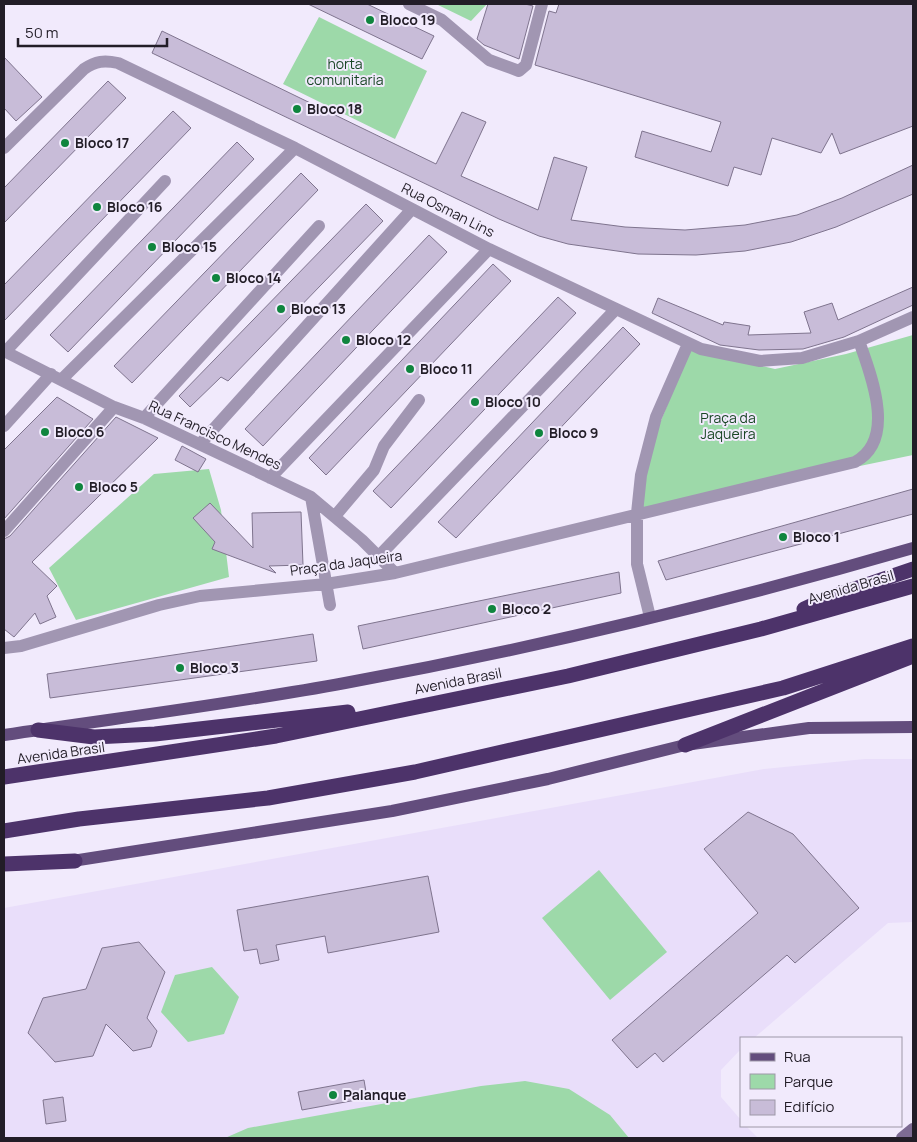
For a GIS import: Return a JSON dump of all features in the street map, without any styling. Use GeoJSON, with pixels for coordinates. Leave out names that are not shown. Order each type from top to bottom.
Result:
{"type":"FeatureCollection","features":[{"type":"Feature","properties":{"kind":"highway"},"geometry":{"type":"LineString","coordinates":[[761,628],[828,598],[913,569]]}},
{"type":"Feature","properties":{"kind":"highway","name":"Avenida Brasil"},"geometry":{"type":"LineString","coordinates":[[4,777],[267,738],[568,676],[761,628],[913,586]]}},
{"type":"Feature","properties":{"kind":"highway"},"geometry":{"type":"LineString","coordinates":[[4,831],[79,819],[268,798],[415,772],[783,688],[913,646]]}},
{"type":"Feature","properties":{"kind":"highway"},"geometry":{"type":"LineString","coordinates":[[684,745],[913,656]]}},
{"type":"Feature","properties":{"kind":"highway"},"geometry":{"type":"LineString","coordinates":[[38,730],[94,737],[155,734],[439,702]]}},
{"type":"Feature","properties":{"kind":"highway"},"geometry":{"type":"LineString","coordinates":[[4,864],[75,860]]}},
{"type":"Feature","properties":{"kind":"main road","name":"Avenida Brasil"},"geometry":{"type":"LineString","coordinates":[[4,735],[344,683],[521,647],[650,617],[913,548]]}},
{"type":"Feature","properties":{"kind":"main road"},"geometry":{"type":"LineString","coordinates":[[4,871],[402,809],[548,779],[684,745],[808,728],[913,727]]}},
{"type":"Feature","properties":{"kind":"main road"},"geometry":{"type":"LineString","coordinates":[[902,1138],[913,1129]]}},
{"type":"Feature","properties":{"kind":"street"},"geometry":{"type":"LineString","coordinates":[[409,4],[442,20],[489,60],[519,72],[526,65],[542,4]]}},
{"type":"Feature","properties":{"kind":"street","name":"Rua Osman Lins"},"geometry":{"type":"LineString","coordinates":[[4,148],[84,69],[95,62],[105,60],[118,64],[295,148],[489,249],[688,344],[730,357],[772,362],[802,358],[859,341],[913,317]]}},
{"type":"Feature","properties":{"kind":"street"},"geometry":{"type":"LineString","coordinates":[[4,426],[295,148]]}},
{"type":"Feature","properties":{"kind":"street"},"geometry":{"type":"LineString","coordinates":[[4,352],[165,182]]}},
{"type":"Feature","properties":{"kind":"street"},"geometry":{"type":"LineString","coordinates":[[200,444],[412,209]]}},
{"type":"Feature","properties":{"kind":"street"},"geometry":{"type":"LineString","coordinates":[[144,418],[319,226]]}},
{"type":"Feature","properties":{"kind":"street"},"geometry":{"type":"LineString","coordinates":[[270,478],[489,249]]}},
{"type":"Feature","properties":{"kind":"street"},"geometry":{"type":"LineString","coordinates":[[379,556],[616,309]]}},
{"type":"Feature","properties":{"kind":"street","name":"Praça da Jaqueira"},"geometry":{"type":"LineString","coordinates":[[4,648],[21,646],[160,605],[200,596],[326,584],[394,573],[854,462],[865,456],[874,441],[877,405],[876,390],[859,341]]}},
{"type":"Feature","properties":{"kind":"street"},"geometry":{"type":"LineString","coordinates":[[650,617],[637,564],[637,513],[647,445],[656,417],[688,344]]}},
{"type":"Feature","properties":{"kind":"street","name":"Rua Francisco Mendes"},"geometry":{"type":"LineString","coordinates":[[4,352],[114,407],[144,418],[311,497],[379,556],[394,573]]}},
{"type":"Feature","properties":{"kind":"street"},"geometry":{"type":"LineString","coordinates":[[335,516],[374,470],[384,446],[419,400]]}},
{"type":"Feature","properties":{"kind":"street"},"geometry":{"type":"LineString","coordinates":[[4,531],[114,407]]}},
{"type":"Feature","properties":{"kind":"street"},"geometry":{"type":"LineString","coordinates":[[311,497],[330,605]]}},
{"type":"Feature","properties":{"kind":"shaded area"},"geometry":{"type":"Polygon","coordinates":[[[865,759],[913,759],[913,922],[888,923],[755,1037],[740,1037],[740,1050],[721,1070],[721,1097],[740,1119],[740,1127],[747,1127],[758,1138],[4,1138],[4,908],[764,769],[865,759]]]}},
{"type":"Feature","properties":{"kind":"green space"},"geometry":{"type":"Polygon","coordinates":[[[436,4],[487,4],[471,21],[436,4]]]}},
{"type":"Feature","properties":{"kind":"green space","name":"horta comunitaria"},"geometry":{"type":"Polygon","coordinates":[[[319,17],[427,71],[395,139],[283,84],[319,17]]]}},
{"type":"Feature","properties":{"kind":"green space","name":"Praça da Jaqueira"},"geometry":{"type":"Polygon","coordinates":[[[913,335],[913,455],[638,512],[651,445],[690,349],[775,369],[846,354],[913,335]]]}},
{"type":"Feature","properties":{"kind":"green space"},"geometry":{"type":"Polygon","coordinates":[[[209,469],[221,510],[229,577],[76,620],[49,568],[154,474],[209,469]]]}},
{"type":"Feature","properties":{"kind":"green space"},"geometry":{"type":"Polygon","coordinates":[[[599,870],[667,952],[610,1000],[542,918],[599,870]]]}},
{"type":"Feature","properties":{"kind":"green space"},"geometry":{"type":"Polygon","coordinates":[[[212,967],[239,997],[224,1034],[188,1042],[161,1012],[175,975],[212,967]]]}},
{"type":"Feature","properties":{"kind":"green space"},"geometry":{"type":"Polygon","coordinates":[[[525,1081],[569,1089],[610,1115],[629,1138],[225,1138],[248,1128],[481,1086],[525,1081]]]}},
{"type":"Feature","properties":{"kind":"building","name":"Bloco 19"},"geometry":{"type":"Polygon","coordinates":[[[308,4],[367,4],[434,36],[422,59],[308,4]]]}},
{"type":"Feature","properties":{"kind":"building"},"geometry":{"type":"Polygon","coordinates":[[[488,4],[525,4],[533,6],[519,59],[484,45],[477,39],[488,4]]]}},
{"type":"Feature","properties":{"kind":"building"},"geometry":{"type":"Polygon","coordinates":[[[559,4],[913,4],[913,126],[840,154],[832,133],[821,153],[772,138],[761,175],[734,167],[728,186],[635,157],[642,131],[711,152],[721,122],[535,65],[549,11],[556,13],[559,4]]]}},
{"type":"Feature","properties":{"kind":"building","name":"Bloco 18"},"geometry":{"type":"Polygon","coordinates":[[[162,31],[436,164],[462,112],[486,122],[461,176],[538,210],[554,157],[587,167],[571,220],[625,227],[685,230],[745,225],[797,215],[842,198],[913,165],[913,194],[836,227],[791,242],[745,251],[696,255],[638,254],[568,244],[539,236],[499,219],[152,53],[162,31]]]}},
{"type":"Feature","properties":{"kind":"building"},"geometry":{"type":"Polygon","coordinates":[[[4,57],[42,97],[16,121],[4,108],[4,57]]]}},
{"type":"Feature","properties":{"kind":"building","name":"Bloco 17"},"geometry":{"type":"Polygon","coordinates":[[[108,81],[126,98],[4,223],[4,188],[108,81]]]}},
{"type":"Feature","properties":{"kind":"building","name":"Bloco 16"},"geometry":{"type":"Polygon","coordinates":[[[173,111],[191,128],[4,321],[4,285],[173,111]]]}},
{"type":"Feature","properties":{"kind":"building","name":"Bloco 15"},"geometry":{"type":"Polygon","coordinates":[[[237,142],[254,159],[68,352],[50,335],[237,142]]]}},
{"type":"Feature","properties":{"kind":"building","name":"Bloco 14"},"geometry":{"type":"Polygon","coordinates":[[[301,173],[318,190],[132,383],[114,366],[301,173]]]}},
{"type":"Feature","properties":{"kind":"building","name":"Bloco 13"},"geometry":{"type":"Polygon","coordinates":[[[366,204],[383,221],[228,381],[221,377],[190,407],[179,396],[366,204]]]}},
{"type":"Feature","properties":{"kind":"building","name":"Bloco 12"},"geometry":{"type":"Polygon","coordinates":[[[429,235],[447,252],[263,446],[245,429],[429,235]]]}},
{"type":"Feature","properties":{"kind":"building","name":"Bloco 11"},"geometry":{"type":"Polygon","coordinates":[[[493,264],[511,281],[326,475],[309,458],[493,264]]]}},
{"type":"Feature","properties":{"kind":"building"},"geometry":{"type":"Polygon","coordinates":[[[913,287],[913,305],[844,337],[803,349],[759,350],[720,345],[652,313],[658,298],[723,325],[724,322],[750,326],[748,335],[811,333],[804,312],[832,303],[838,320],[913,287]]]}},
{"type":"Feature","properties":{"kind":"building","name":"Bloco 10"},"geometry":{"type":"Polygon","coordinates":[[[558,297],[576,313],[391,508],[373,491],[558,297]]]}},
{"type":"Feature","properties":{"kind":"building","name":"Bloco 9"},"geometry":{"type":"Polygon","coordinates":[[[623,327],[640,344],[456,538],[438,522],[623,327]]]}},
{"type":"Feature","properties":{"kind":"building","name":"Bloco 6"},"geometry":{"type":"Polygon","coordinates":[[[57,397],[93,419],[4,519],[4,450],[57,397]]]}},
{"type":"Feature","properties":{"kind":"building","name":"Bloco 5"},"geometry":{"type":"Polygon","coordinates":[[[116,417],[158,438],[32,562],[57,586],[47,596],[56,617],[40,624],[35,613],[14,637],[4,629],[4,539],[10,536],[116,417]]]}},
{"type":"Feature","properties":{"kind":"building"},"geometry":{"type":"Polygon","coordinates":[[[182,446],[206,459],[198,472],[175,460],[182,446]]]}},
{"type":"Feature","properties":{"kind":"building","name":"Bloco 1"},"geometry":{"type":"Polygon","coordinates":[[[913,489],[913,514],[666,580],[658,561],[913,489]]]}},
{"type":"Feature","properties":{"kind":"building"},"geometry":{"type":"Polygon","coordinates":[[[210,503],[253,548],[252,513],[301,512],[303,565],[269,566],[276,573],[212,549],[215,542],[193,518],[210,503]]]}},
{"type":"Feature","properties":{"kind":"building","name":"Bloco 2"},"geometry":{"type":"Polygon","coordinates":[[[619,572],[621,593],[363,649],[358,626],[619,572]]]}},
{"type":"Feature","properties":{"kind":"building","name":"Bloco 3"},"geometry":{"type":"Polygon","coordinates":[[[313,634],[317,661],[50,698],[47,674],[313,634]]]}},
{"type":"Feature","properties":{"kind":"building"},"geometry":{"type":"Polygon","coordinates":[[[748,812],[793,834],[859,908],[795,963],[787,955],[663,1062],[655,1053],[637,1068],[612,1040],[758,913],[704,849],[748,812]]]}},
{"type":"Feature","properties":{"kind":"building"},"geometry":{"type":"Polygon","coordinates":[[[428,876],[439,932],[328,953],[325,936],[276,945],[279,960],[260,964],[257,949],[244,951],[237,910],[428,876]]]}},
{"type":"Feature","properties":{"kind":"building"},"geometry":{"type":"Polygon","coordinates":[[[139,942],[165,972],[147,1018],[157,1031],[151,1047],[133,1051],[106,1024],[93,1056],[55,1062],[28,1033],[43,998],[86,989],[102,948],[139,942]]]}},
{"type":"Feature","properties":{"kind":"building","name":"Palanque"},"geometry":{"type":"Polygon","coordinates":[[[364,1080],[367,1098],[302,1110],[298,1092],[364,1080]]]}},
{"type":"Feature","properties":{"kind":"building"},"geometry":{"type":"Polygon","coordinates":[[[63,1097],[66,1121],[46,1124],[43,1100],[63,1097]]]}},
{"type":"Feature","properties":{"kind":"place","name":"Bloco 19"},"geometry":{"type":"Point","coordinates":[370,20]}},
{"type":"Feature","properties":{"kind":"place","name":"Bloco 18"},"geometry":{"type":"Point","coordinates":[297,109]}},
{"type":"Feature","properties":{"kind":"place","name":"Bloco 17"},"geometry":{"type":"Point","coordinates":[65,143]}},
{"type":"Feature","properties":{"kind":"place","name":"Bloco 16"},"geometry":{"type":"Point","coordinates":[97,207]}},
{"type":"Feature","properties":{"kind":"place","name":"Bloco 15"},"geometry":{"type":"Point","coordinates":[152,247]}},
{"type":"Feature","properties":{"kind":"place","name":"Bloco 14"},"geometry":{"type":"Point","coordinates":[216,278]}},
{"type":"Feature","properties":{"kind":"place","name":"Bloco 13"},"geometry":{"type":"Point","coordinates":[281,309]}},
{"type":"Feature","properties":{"kind":"place","name":"Bloco 12"},"geometry":{"type":"Point","coordinates":[346,340]}},
{"type":"Feature","properties":{"kind":"place","name":"Bloco 11"},"geometry":{"type":"Point","coordinates":[410,369]}},
{"type":"Feature","properties":{"kind":"place","name":"Bloco 10"},"geometry":{"type":"Point","coordinates":[475,402]}},
{"type":"Feature","properties":{"kind":"place","name":"Bloco 6"},"geometry":{"type":"Point","coordinates":[45,432]}},
{"type":"Feature","properties":{"kind":"place","name":"Bloco 9"},"geometry":{"type":"Point","coordinates":[539,433]}},
{"type":"Feature","properties":{"kind":"place","name":"Bloco 5"},"geometry":{"type":"Point","coordinates":[79,487]}},
{"type":"Feature","properties":{"kind":"place","name":"Bloco 1"},"geometry":{"type":"Point","coordinates":[783,537]}},
{"type":"Feature","properties":{"kind":"place","name":"Bloco 2"},"geometry":{"type":"Point","coordinates":[492,609]}},
{"type":"Feature","properties":{"kind":"place","name":"Bloco 3"},"geometry":{"type":"Point","coordinates":[180,668]}},
{"type":"Feature","properties":{"kind":"place","name":"Palanque"},"geometry":{"type":"Point","coordinates":[333,1095]}}]}
